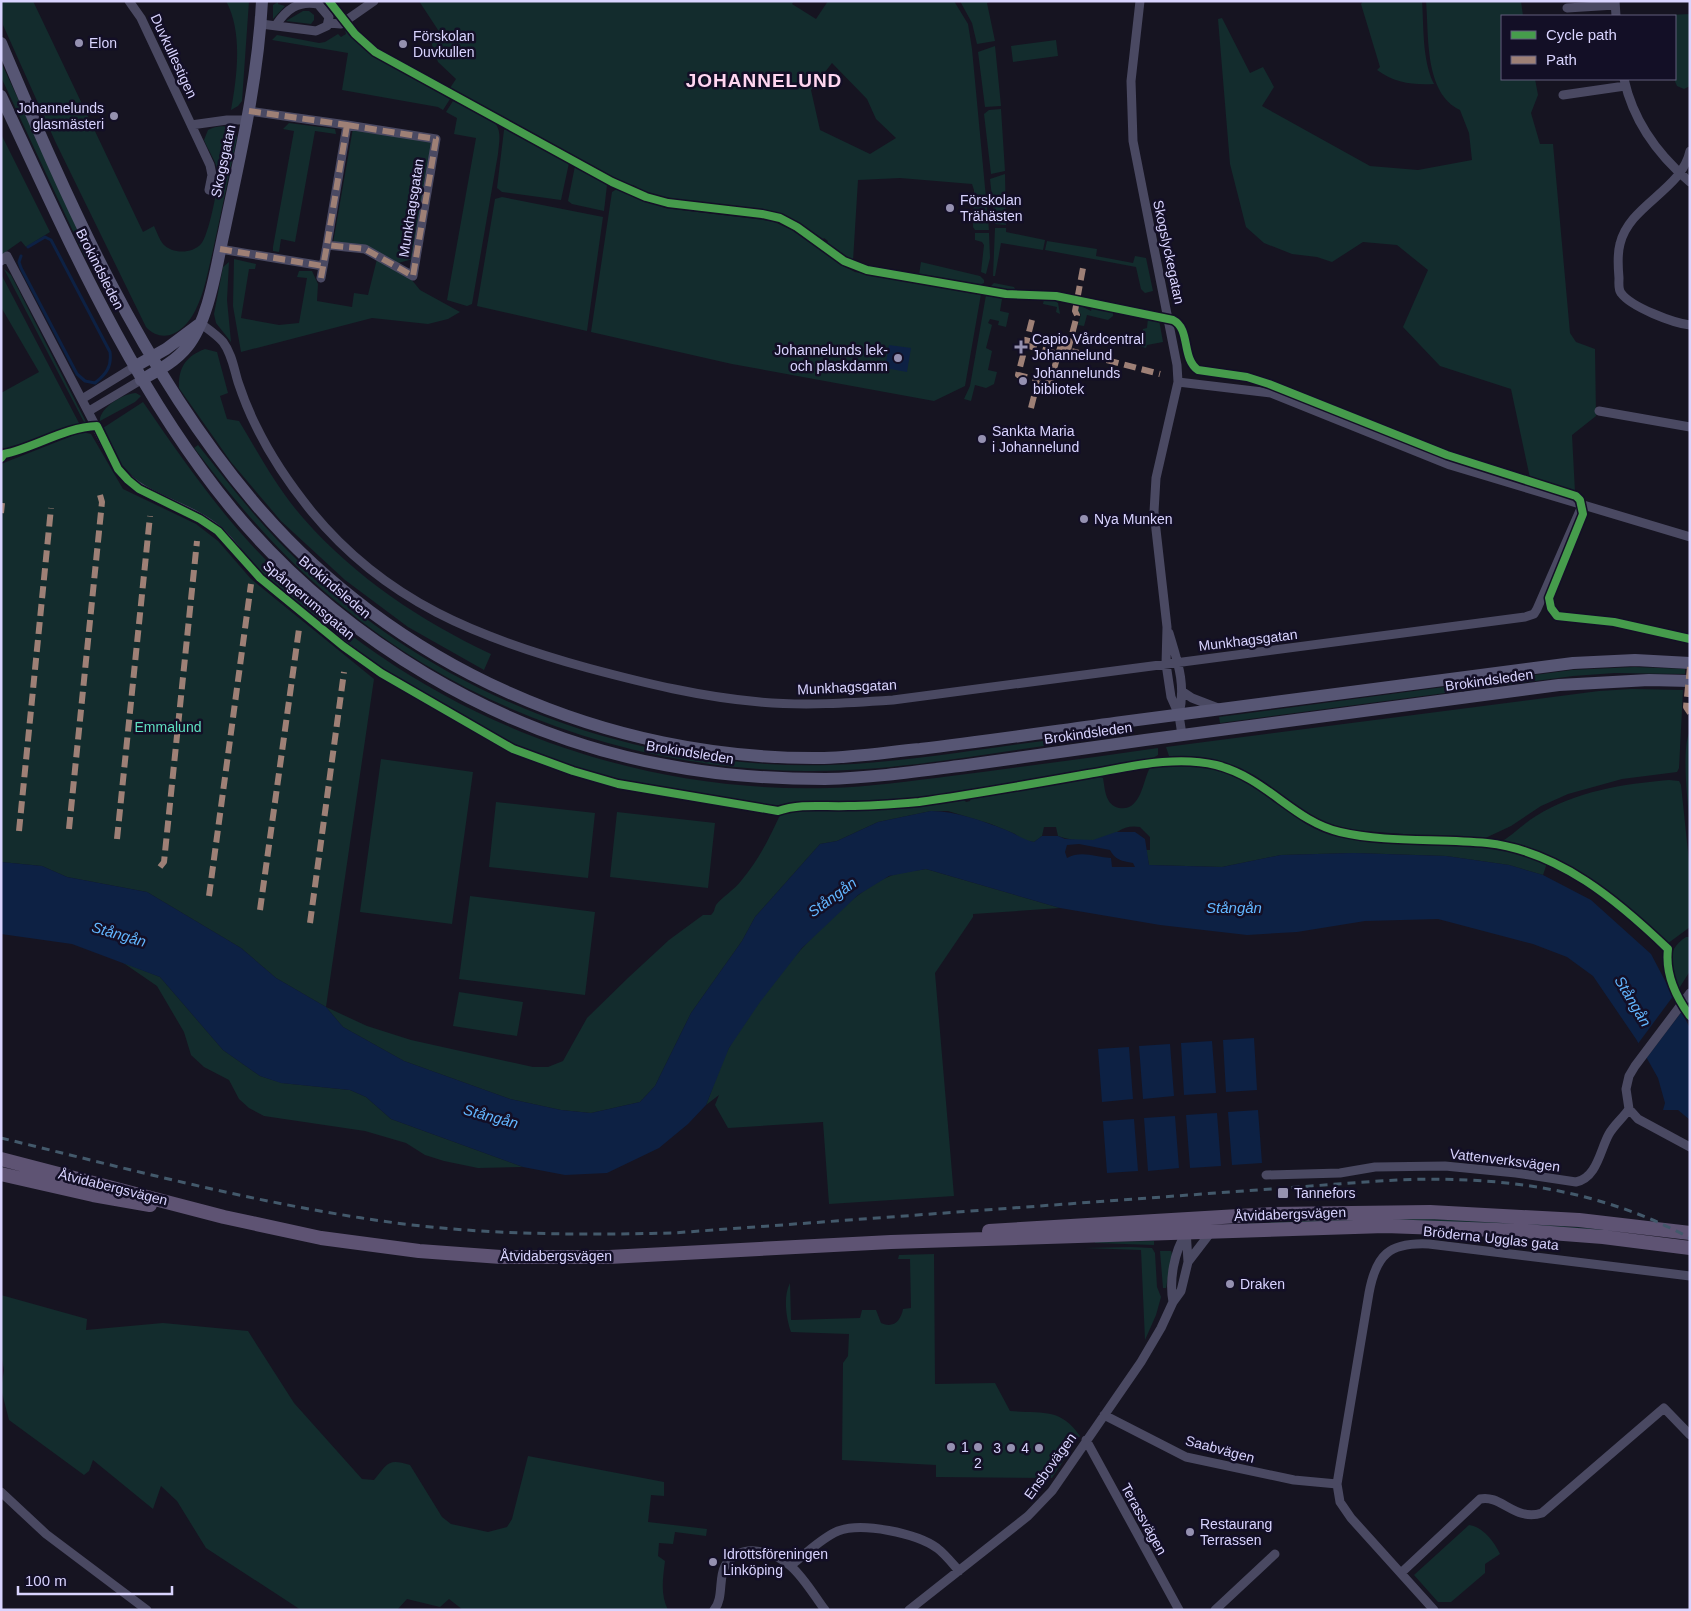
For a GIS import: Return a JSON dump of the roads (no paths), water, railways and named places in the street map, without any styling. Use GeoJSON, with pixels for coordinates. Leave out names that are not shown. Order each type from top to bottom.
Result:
{"type":"FeatureCollection","features":[{"type":"Feature","properties":{"kind":"main road","name":"Skogsgatan"},"geometry":{"type":"LineString","coordinates":[[141,380],[174,360],[187,347],[200,323],[220,250],[248,115],[261,24],[262,1]]}},
{"type":"Feature","properties":{"kind":"main road","name":"Brokindsleden"},"geometry":{"type":"LineString","coordinates":[[1,44],[84,229],[152,357],[209,445],[253,502],[290,541],[333,580],[382,618],[438,657],[515,696],[584,723],[687,748],[756,756],[822,758],[952,745],[1573,663],[1635,660],[1690,663]]}},
{"type":"Feature","properties":{"kind":"main road","name":"Brokindsleden"},"geometry":{"type":"LineString","coordinates":[[1,96],[74,253],[134,368],[190,454],[233,510],[274,554],[324,601],[382,644],[441,682],[498,711],[561,737],[663,765],[741,775],[823,779],[875,776],[1559,685],[1640,680],[1690,681]]}},
{"type":"Feature","properties":{"kind":"main road"},"geometry":{"type":"LineString","coordinates":[[134,368],[200,323]]}},
{"type":"Feature","properties":{"kind":"main road"},"geometry":{"type":"LineString","coordinates":[[140,335],[158,342],[180,338]]}},
{"type":"Feature","properties":{"kind":"main road","name":"Åtvidabergsvägen"},"geometry":{"type":"LineString","coordinates":[[1,1160],[224,1217]]}},
{"type":"Feature","properties":{"kind":"main road","name":"Åtvidabergsvägen"},"geometry":{"type":"LineString","coordinates":[[1,1174],[93,1195],[224,1217],[361,1244],[419,1251],[501,1257],[656,1255],[1186,1226],[1318,1213],[1430,1212],[1561,1219],[1690,1233]]}},
{"type":"Feature","properties":{"kind":"main road","name":"Åtvidabergsvägen"},"geometry":{"type":"LineString","coordinates":[[1186,1226],[1211,1232],[1434,1227],[1560,1234],[1690,1248]]}},
{"type":"Feature","properties":{"kind":"street","name":"Duvkullestigen"},"geometry":{"type":"LineString","coordinates":[[129,1],[141,18],[210,166],[209,190]]}},
{"type":"Feature","properties":{"kind":"street"},"geometry":{"type":"LineString","coordinates":[[328,23],[341,24],[374,1]]}},
{"type":"Feature","properties":{"kind":"street","name":"Skogslyckegatan"},"geometry":{"type":"LineString","coordinates":[[1140,1],[1131,81],[1133,141],[1138,177],[1172,332],[1178,382],[1161,452],[1154,493],[1156,531],[1167,627],[1166,664],[1171,697],[1179,715],[1182,735]]}},
{"type":"Feature","properties":{"kind":"street"},"geometry":{"type":"LineString","coordinates":[[261,24],[316,31],[324,29],[328,23],[328,14],[318,4],[309,2],[292,7],[276,25]]}},
{"type":"Feature","properties":{"kind":"street"},"geometry":{"type":"LineString","coordinates":[[1567,8],[1615,3]]}},
{"type":"Feature","properties":{"kind":"street"},"geometry":{"type":"LineString","coordinates":[[1563,95],[1624,82],[1644,129],[1679,173],[1690,182]]}},
{"type":"Feature","properties":{"kind":"street"},"geometry":{"type":"LineString","coordinates":[[191,125],[248,115]]}},
{"type":"Feature","properties":{"kind":"street","name":"Munkhagsgatan"},"geometry":{"type":"LineString","coordinates":[[248,115],[348,125],[436,139],[413,276],[365,249],[327,245]]}},
{"type":"Feature","properties":{"kind":"street"},"geometry":{"type":"LineString","coordinates":[[321,278],[348,125]]}},
{"type":"Feature","properties":{"kind":"street"},"geometry":{"type":"LineString","coordinates":[[1690,151],[1685,165],[1679,173],[1634,220],[1621,238],[1618,255],[1619,284],[1623,295],[1633,302],[1675,322],[1690,325]]}},
{"type":"Feature","properties":{"kind":"street"},"geometry":{"type":"LineString","coordinates":[[220,250],[323,266]]}},
{"type":"Feature","properties":{"kind":"street","name":"Spångerumsgatan"},"geometry":{"type":"LineString","coordinates":[[1,261],[8,256],[118,469],[128,480],[140,489],[214,528],[260,578],[381,673]]}},
{"type":"Feature","properties":{"kind":"street","name":"Munkhagsgatan"},"geometry":{"type":"LineString","coordinates":[[200,323],[224,344],[250,413],[281,470],[313,512],[346,549],[399,591],[459,625],[495,639],[548,657],[682,691],[782,703],[825,704],[893,700],[1525,617],[1534,614],[1582,506]]}},
{"type":"Feature","properties":{"kind":"street"},"geometry":{"type":"LineString","coordinates":[[82,399],[134,368]]}},
{"type":"Feature","properties":{"kind":"street"},"geometry":{"type":"LineString","coordinates":[[88,411],[141,380]]}},
{"type":"Feature","properties":{"kind":"street"},"geometry":{"type":"LineString","coordinates":[[1178,382],[1271,393],[1450,465],[1690,537]]}},
{"type":"Feature","properties":{"kind":"street"},"geometry":{"type":"LineString","coordinates":[[1600,411],[1690,427]]}},
{"type":"Feature","properties":{"kind":"street","name":"Skogslyckegatan"},"geometry":{"type":"LineString","coordinates":[[1167,627],[1178,662],[1183,692],[1179,715]]}},
{"type":"Feature","properties":{"kind":"street","name":"Brokindsleden"},"geometry":{"type":"LineString","coordinates":[[1183,692],[1192,698],[1223,709]]}},
{"type":"Feature","properties":{"kind":"street"},"geometry":{"type":"LineString","coordinates":[[1690,993],[1629,1076],[1626,1089],[1629,1109],[1638,1119],[1690,1147]]}},
{"type":"Feature","properties":{"kind":"street","name":"Vattenverksvägen"},"geometry":{"type":"LineString","coordinates":[[1266,1175],[1340,1172],[1375,1167],[1445,1166],[1507,1172],[1576,1182],[1585,1179],[1591,1174],[1610,1133],[1629,1109]]}},
{"type":"Feature","properties":{"kind":"street","name":"Ensbovägen"},"geometry":{"type":"LineString","coordinates":[[909,1610],[1036,1509],[1054,1487],[1156,1336],[1173,1302],[1181,1291],[1188,1262],[1186,1226]]}},
{"type":"Feature","properties":{"kind":"street","name":"Ensbovägen"},"geometry":{"type":"LineString","coordinates":[[1173,1302],[1170,1288],[1178,1249],[1186,1226]]}},
{"type":"Feature","properties":{"kind":"street","name":"Ensbovägen"},"geometry":{"type":"LineString","coordinates":[[1188,1262],[1211,1232]]}},
{"type":"Feature","properties":{"kind":"street","name":"Bröderna Ugglas gata"},"geometry":{"type":"LineString","coordinates":[[1434,1610],[1351,1518],[1340,1502],[1337,1484],[1372,1280],[1380,1261],[1392,1248],[1408,1244],[1429,1244],[1690,1276]]}},
{"type":"Feature","properties":{"kind":"street"},"geometry":{"type":"LineString","coordinates":[[1401,1573],[1480,1499],[1491,1499],[1525,1515],[1542,1513],[1664,1408],[1690,1435]]}},
{"type":"Feature","properties":{"kind":"street","name":"Saabvägen"},"geometry":{"type":"LineString","coordinates":[[1104,1415],[1186,1457],[1294,1480],[1337,1484]]}},
{"type":"Feature","properties":{"kind":"street","name":"Terassvägen"},"geometry":{"type":"LineString","coordinates":[[1086,1440],[1178,1610]]}},
{"type":"Feature","properties":{"kind":"street"},"geometry":{"type":"LineString","coordinates":[[1,1492],[46,1534],[148,1610]]}},
{"type":"Feature","properties":{"kind":"street"},"geometry":{"type":"LineString","coordinates":[[791,1565],[836,1532],[857,1527],[899,1534],[937,1548],[959,1570]]}},
{"type":"Feature","properties":{"kind":"street"},"geometry":{"type":"LineString","coordinates":[[714,1610],[718,1605],[724,1568],[728,1561],[743,1552],[775,1554],[791,1565],[825,1610]]}},
{"type":"Feature","properties":{"kind":"street"},"geometry":{"type":"LineString","coordinates":[[1215,1610],[1275,1554]]}},
{"type":"Feature","properties":{"kind":"water","name":"Johannelunds lek- och plaskdamm"},"geometry":{"type":"Polygon","coordinates":[[[889,345],[911,348],[907,372],[885,368],[889,345]]]}},
{"type":"Feature","properties":{"kind":"water","name":"Stångån"},"geometry":{"type":"Polygon","coordinates":[[[931,811],[941,811],[979,820],[1034,842],[1042,836],[1093,840],[1116,832],[1135,832],[1145,839],[1149,865],[1222,867],[1281,855],[1354,853],[1446,856],[1509,865],[1543,875],[1591,900],[1651,954],[1690,1028],[1690,1120],[1678,1110],[1663,1110],[1665,1103],[1658,1078],[1636,1039],[1593,976],[1567,957],[1533,944],[1438,919],[1365,921],[1297,932],[1247,935],[1160,925],[1060,908],[926,869],[889,876],[858,895],[802,948],[760,1002],[729,1048],[706,1105],[688,1124],[659,1148],[607,1173],[565,1175],[523,1167],[391,1119],[366,1097],[350,1090],[281,1083],[260,1076],[223,1050],[160,977],[72,944],[1,934],[1,862],[42,866],[67,877],[147,892],[241,948],[276,978],[326,1007],[343,1027],[404,1061],[510,1099],[561,1110],[591,1113],[640,1102],[655,1086],[691,1013],[742,941],[755,917],[820,844],[837,841],[878,822],[931,811]],[[1079,844],[1067,845],[1065,852],[1067,858],[1078,854],[1089,855],[1111,858],[1112,867],[1135,867],[1133,863],[1117,858],[1110,850],[1079,844]]]}},
{"type":"Feature","properties":{"kind":"water"},"geometry":{"type":"Polygon","coordinates":[[[1254,1038],[1257,1090],[1226,1092],[1223,1040],[1254,1038]]]}},
{"type":"Feature","properties":{"kind":"water"},"geometry":{"type":"Polygon","coordinates":[[[1212,1041],[1216,1093],[1184,1095],[1181,1043],[1212,1041]]]}},
{"type":"Feature","properties":{"kind":"water"},"geometry":{"type":"Polygon","coordinates":[[[1170,1044],[1174,1096],[1143,1099],[1139,1046],[1170,1044]]]}},
{"type":"Feature","properties":{"kind":"water"},"geometry":{"type":"Polygon","coordinates":[[[1129,1047],[1133,1099],[1102,1102],[1098,1049],[1129,1047]]]}},
{"type":"Feature","properties":{"kind":"water"},"geometry":{"type":"Polygon","coordinates":[[[1258,1110],[1262,1163],[1232,1165],[1228,1112],[1258,1110]]]}},
{"type":"Feature","properties":{"kind":"water"},"geometry":{"type":"Polygon","coordinates":[[[1217,1113],[1221,1166],[1190,1168],[1186,1115],[1217,1113]]]}},
{"type":"Feature","properties":{"kind":"water"},"geometry":{"type":"Polygon","coordinates":[[[1175,1116],[1179,1168],[1148,1171],[1144,1118],[1175,1116]]]}},
{"type":"Feature","properties":{"kind":"water"},"geometry":{"type":"Polygon","coordinates":[[[1134,1119],[1138,1171],[1107,1173],[1103,1121],[1134,1119]]]}},
{"type":"Feature","properties":{"kind":"waterway"},"geometry":{"type":"LineString","coordinates":[[21,256],[19,262],[21,268],[77,374],[85,381],[95,383],[107,370],[110,362],[110,352],[51,240],[45,237],[28,247]]}},
{"type":"Feature","properties":{"kind":"railway"},"geometry":{"type":"LineString","coordinates":[[1,1138],[205,1188],[308,1209],[412,1225],[477,1231],[575,1234],[673,1233],[1419,1179],[1500,1182],[1578,1195],[1654,1220],[1690,1238]]}},
{"type":"Feature","properties":{"kind":"place","name":"Elon"},"geometry":{"type":"Point","coordinates":[79,43]}},
{"type":"Feature","properties":{"kind":"place","name":"Förskolan Duvkullen"},"geometry":{"type":"Point","coordinates":[403,44]}},
{"type":"Feature","properties":{"kind":"place","name":"Johannelunds glasmästeri"},"geometry":{"type":"Point","coordinates":[114,116]}},
{"type":"Feature","properties":{"kind":"place","name":"Förskolan Trähästen"},"geometry":{"type":"Point","coordinates":[950,208]}},
{"type":"Feature","properties":{"kind":"place","name":"Capio Vårdcentral Johannelund"},"geometry":{"type":"Point","coordinates":[1021,347]}},
{"type":"Feature","properties":{"kind":"place","name":"Johannelunds lek- och plaskdamm"},"geometry":{"type":"Point","coordinates":[898,358]}},
{"type":"Feature","properties":{"kind":"place","name":"Johannelunds bibliotek"},"geometry":{"type":"Point","coordinates":[1023,381]}},
{"type":"Feature","properties":{"kind":"place","name":"Sankta Maria i Johannelund"},"geometry":{"type":"Point","coordinates":[982,439]}},
{"type":"Feature","properties":{"kind":"place","name":"Nya Munken"},"geometry":{"type":"Point","coordinates":[1084,519]}},
{"type":"Feature","properties":{"kind":"place","name":"Tannefors"},"geometry":{"type":"Point","coordinates":[1283,1193]}},
{"type":"Feature","properties":{"kind":"place","name":"Draken"},"geometry":{"type":"Point","coordinates":[1230,1284]}},
{"type":"Feature","properties":{"kind":"place","name":"1"},"geometry":{"type":"Point","coordinates":[951,1447]}},
{"type":"Feature","properties":{"kind":"place","name":"2"},"geometry":{"type":"Point","coordinates":[978,1447]}},
{"type":"Feature","properties":{"kind":"place","name":"3"},"geometry":{"type":"Point","coordinates":[1011,1448]}},
{"type":"Feature","properties":{"kind":"place","name":"4"},"geometry":{"type":"Point","coordinates":[1039,1448]}},
{"type":"Feature","properties":{"kind":"place","name":"Restaurang Terrassen"},"geometry":{"type":"Point","coordinates":[1190,1532]}},
{"type":"Feature","properties":{"kind":"place","name":"Idrottsföreningen Linköping"},"geometry":{"type":"Point","coordinates":[713,1562]}},
{"type":"Feature","properties":{"kind":"district","name":"JOHANNELUND"},"geometry":{"type":"Point","coordinates":[764,80]}},
{"type":"Feature","properties":{"kind":"park label","name":"Emmalund"},"geometry":{"type":"Point","coordinates":[168,727]}}]}
